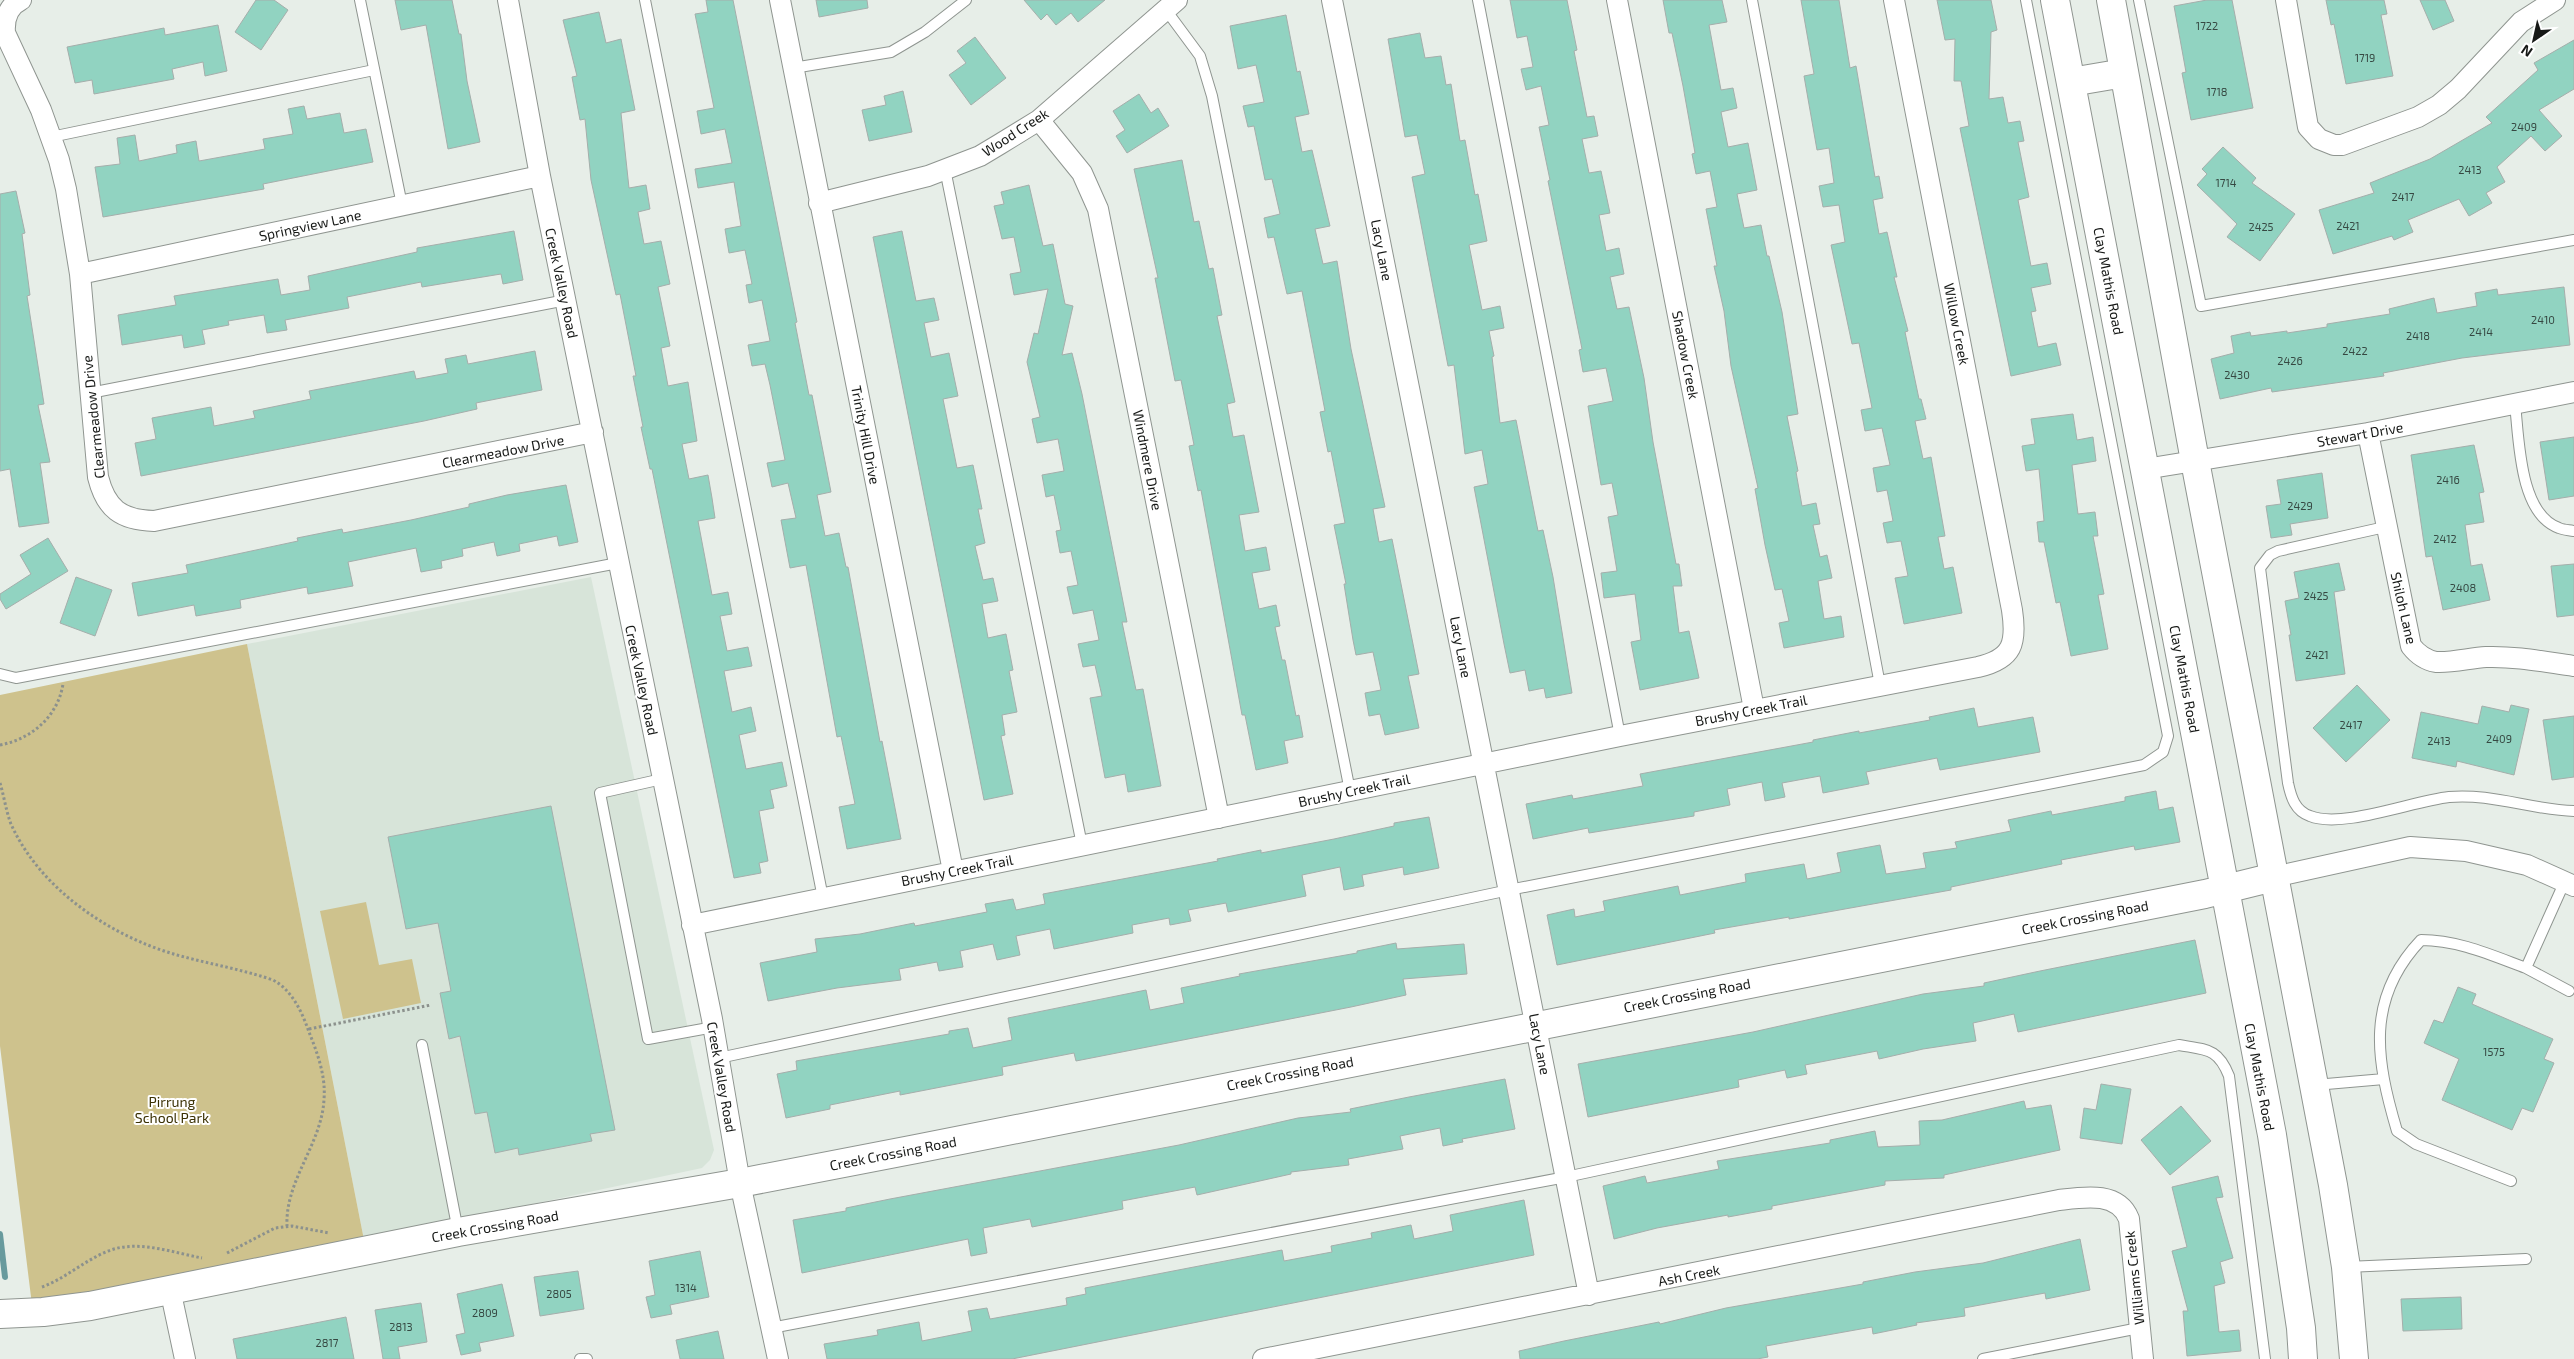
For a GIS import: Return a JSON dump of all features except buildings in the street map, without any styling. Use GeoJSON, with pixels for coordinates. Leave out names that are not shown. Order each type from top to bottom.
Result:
{"type":"FeatureCollection","features":[{"type":"Feature","properties":{"kind":"main road","name":"Clay Mathis Road"},"geometry":{"type":"LineString","coordinates":[[2055,0],[2272,1136],[2301,1328],[2303,1359]]}},
{"type":"Feature","properties":{"kind":"main road"},"geometry":{"type":"LineString","coordinates":[[2111,0],[2195,461],[2314,1086],[2346,1267],[2354,1359]]}},
{"type":"Feature","properties":{"kind":"main road"},"geometry":{"type":"LineString","coordinates":[[2071,82],[2124,73]]}},
{"type":"Feature","properties":{"kind":"main road","name":"Creek Crossing Road"},"geometry":{"type":"LineString","coordinates":[[0,1314],[43,1312],[90,1306],[458,1232],[740,1182],[2224,890],[2274,877]]}},
{"type":"Feature","properties":{"kind":"street","name":"Clearmeadow Drive"},"geometry":{"type":"LineString","coordinates":[[21,0],[15,3],[10,10],[4,23],[5,33],[27,76],[51,137],[66,189],[80,274],[98,477],[101,489],[114,509],[126,517],[138,521],[154,521],[593,432]]}},
{"type":"Feature","properties":{"kind":"street","name":"Creek Valley Road"},"geometry":{"type":"LineString","coordinates":[[508,0],[540,176],[714,1027],[740,1182],[778,1359]]}},
{"type":"Feature","properties":{"kind":"street","name":"Trinity Hill Drive"},"geometry":{"type":"LineString","coordinates":[[780,0],[819,203],[954,871]]}},
{"type":"Feature","properties":{"kind":"street","name":"Lacy Lane"},"geometry":{"type":"LineString","coordinates":[[1332,0],[1589,1295]]}},
{"type":"Feature","properties":{"kind":"street","name":"Shadow Creek"},"geometry":{"type":"LineString","coordinates":[[1618,0],[1754,709]]}},
{"type":"Feature","properties":{"kind":"street","name":"Willow Creek"},"geometry":{"type":"LineString","coordinates":[[1894,0],[2012,610],[2014,628],[2010,648]]}},
{"type":"Feature","properties":{"kind":"street"},"geometry":{"type":"LineString","coordinates":[[2286,0],[2308,127],[2319,139],[2334,145],[2347,143],[2418,117],[2439,105],[2521,22],[2555,0]]}},
{"type":"Feature","properties":{"kind":"street","name":"Wood Creek"},"geometry":{"type":"LineString","coordinates":[[819,203],[890,186],[980,156],[1039,120],[1171,5]]}},
{"type":"Feature","properties":{"kind":"street","name":"Windmere Drive"},"geometry":{"type":"LineString","coordinates":[[1039,120],[1082,174],[1098,210],[1218,818]]}},
{"type":"Feature","properties":{"kind":"street","name":"Springview Lane"},"geometry":{"type":"LineString","coordinates":[[80,274],[540,176]]}},
{"type":"Feature","properties":{"kind":"street","name":"Stewart Drive"},"geometry":{"type":"LineString","coordinates":[[2146,469],[2368,434],[2574,392]]}},
{"type":"Feature","properties":{"kind":"street","name":"Shiloh Lane"},"geometry":{"type":"LineString","coordinates":[[2368,434],[2385,527],[2411,646],[2417,654],[2426,660],[2438,662],[2486,657],[2513,658],[2574,666]]}},
{"type":"Feature","properties":{"kind":"street","name":"Brushy Creek Trail"},"geometry":{"type":"LineString","coordinates":[[692,925],[1484,763],[1992,663],[2001,659],[2010,648]]}},
{"type":"Feature","properties":{"kind":"street","name":"Creek Crossing Road"},"geometry":{"type":"LineString","coordinates":[[2274,877],[2410,847],[2466,851],[2528,865],[2569,883]]}},
{"type":"Feature","properties":{"kind":"street","name":"Ash Creek"},"geometry":{"type":"LineString","coordinates":[[1263,1359],[2059,1200],[2084,1197],[2115,1202]]}},
{"type":"Feature","properties":{"kind":"street","name":"Williams Creek"},"geometry":{"type":"LineString","coordinates":[[2115,1202],[2125,1210],[2129,1219],[2143,1359]]}},
{"type":"Feature","properties":{"kind":"street"},"geometry":{"type":"LineString","coordinates":[[170,1290],[185,1359]]}},
{"type":"Feature","properties":{"kind":"lane"},"geometry":{"type":"LineString","coordinates":[[360,0],[402,206]]}},
{"type":"Feature","properties":{"kind":"lane"},"geometry":{"type":"LineString","coordinates":[[645,0],[823,898]]}},
{"type":"Feature","properties":{"kind":"lane"},"geometry":{"type":"LineString","coordinates":[[793,68],[891,52],[926,32],[966,0]]}},
{"type":"Feature","properties":{"kind":"lane"},"geometry":{"type":"LineString","coordinates":[[1478,0],[1620,736]]}},
{"type":"Feature","properties":{"kind":"lane"},"geometry":{"type":"LineString","coordinates":[[1752,0],[1880,685]]}},
{"type":"Feature","properties":{"kind":"lane"},"geometry":{"type":"LineString","coordinates":[[719,1058],[1510,890],[2144,765],[2163,752],[2168,736],[2026,0]]}},
{"type":"Feature","properties":{"kind":"lane"},"geometry":{"type":"LineString","coordinates":[[2139,0],[2201,306],[2574,240]]}},
{"type":"Feature","properties":{"kind":"lane"},"geometry":{"type":"LineString","coordinates":[[1171,5],[1200,56],[1212,96],[1350,791]]}},
{"type":"Feature","properties":{"kind":"lane"},"geometry":{"type":"LineString","coordinates":[[51,137],[374,70]]}},
{"type":"Feature","properties":{"kind":"lane"},"geometry":{"type":"LineString","coordinates":[[945,169],[1082,845]]}},
{"type":"Feature","properties":{"kind":"lane"},"geometry":{"type":"LineString","coordinates":[[90,393],[566,300]]}},
{"type":"Feature","properties":{"kind":"lane"},"geometry":{"type":"LineString","coordinates":[[2515,404],[2529,494],[2546,519],[2558,528],[2574,531]]}},
{"type":"Feature","properties":{"kind":"lane"},"geometry":{"type":"LineString","coordinates":[[2385,527],[2278,551],[2270,556],[2260,568],[2288,783],[2296,806],[2309,816],[2338,819],[2449,797],[2482,798],[2574,811]]}},
{"type":"Feature","properties":{"kind":"lane"},"geometry":{"type":"LineString","coordinates":[[0,674],[16,678],[618,563]]}},
{"type":"Feature","properties":{"kind":"lane"},"geometry":{"type":"LineString","coordinates":[[662,779],[600,793],[648,1039],[714,1027]]}},
{"type":"Feature","properties":{"kind":"lane"},"geometry":{"type":"LineString","coordinates":[[2526,968],[2569,883]]}},
{"type":"Feature","properties":{"kind":"lane"},"geometry":{"type":"LineString","coordinates":[[2510,1181],[2416,1144],[2397,1130],[2378,1051],[2380,1012],[2403,958],[2421,940],[2442,940],[2467,946],[2526,968],[2569,991]]}},
{"type":"Feature","properties":{"kind":"lane"},"geometry":{"type":"LineString","coordinates":[[422,1045],[458,1232]]}},
{"type":"Feature","properties":{"kind":"lane"},"geometry":{"type":"LineString","coordinates":[[771,1328],[1566,1177],[2180,1045],[2210,1051],[2223,1060],[2229,1076],[2265,1359]]}},
{"type":"Feature","properties":{"kind":"lane"},"geometry":{"type":"LineString","coordinates":[[2314,1086],[2384,1079]]}},
{"type":"Feature","properties":{"kind":"lane"},"geometry":{"type":"LineString","coordinates":[[2346,1267],[2526,1259]]}},
{"type":"Feature","properties":{"kind":"lane"},"geometry":{"type":"LineString","coordinates":[[1983,1359],[2140,1328]]}},
{"type":"Feature","properties":{"kind":"lane"},"geometry":{"type":"LineString","coordinates":[[580,1359],[587,1359]]}},
{"type":"Feature","properties":{"kind":"path"},"geometry":{"type":"LineString","coordinates":[[0,745],[7,744],[44,724],[61,695],[65,669]]}},
{"type":"Feature","properties":{"kind":"path"},"geometry":{"type":"LineString","coordinates":[[0,783],[11,824],[32,857],[66,897],[95,919],[176,955],[212,962],[273,980],[282,985],[290,994],[309,1029],[321,1069],[324,1099],[318,1128],[291,1196],[287,1213],[288,1226]]}},
{"type":"Feature","properties":{"kind":"path"},"geometry":{"type":"LineString","coordinates":[[309,1029],[431,1005]]}},
{"type":"Feature","properties":{"kind":"shaded area"},"geometry":{"type":"Polygon","coordinates":[[[591,577],[714,1150],[710,1160],[702,1168],[364,1240],[247,644],[591,577]]]}},
{"type":"Feature","properties":{"kind":"green space","name":"Pirrung School Park"},"geometry":{"type":"Polygon","coordinates":[[[247,644],[364,1240],[32,1305],[0,1046],[0,695],[247,644]]]}},
{"type":"Feature","properties":{"kind":"green space"},"geometry":{"type":"Polygon","coordinates":[[[366,902],[379,965],[412,959],[421,1003],[343,1019],[320,911],[366,902]]]}},
{"type":"Feature","properties":{"kind":"waterway"},"geometry":{"type":"LineString","coordinates":[[0,1234],[5,1277]]}}]}
